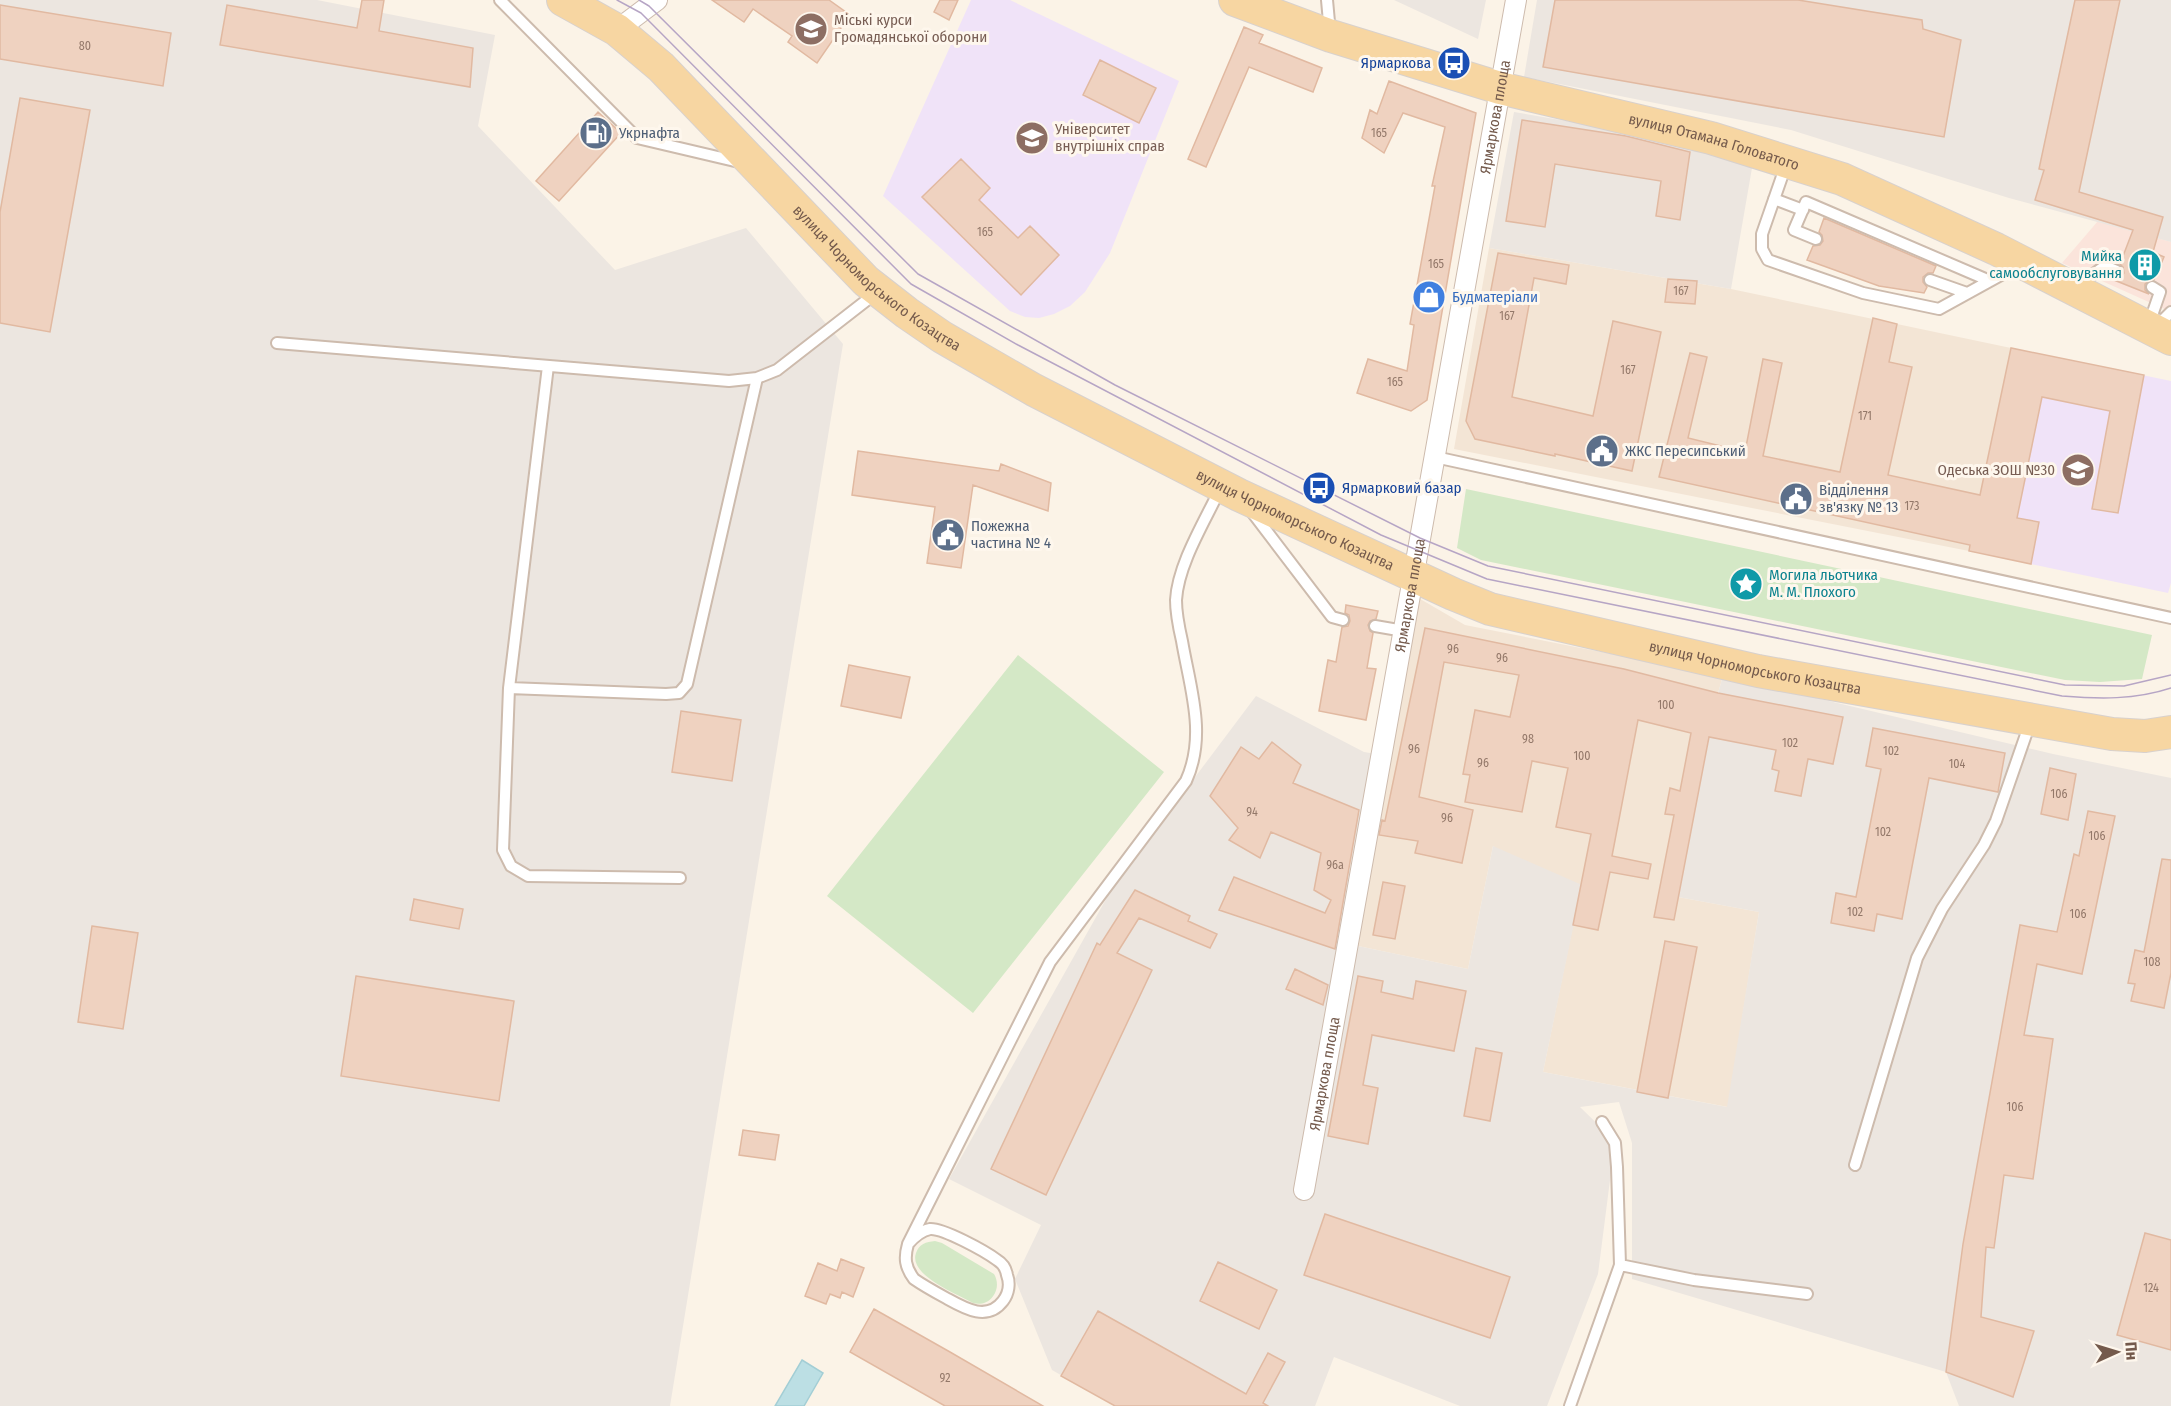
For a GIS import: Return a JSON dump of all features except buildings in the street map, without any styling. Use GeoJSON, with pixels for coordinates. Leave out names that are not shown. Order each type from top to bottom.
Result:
{"type":"FeatureCollection","features":[{"type":"Feature","properties":{"kind":"main road","name":"вулиця Чорноморського Козацтва"},"geometry":{"type":"LineString","coordinates":[[563,0],[617,30],[661,67],[866,281],[942,337],[1034,390],[1230,490],[1413,576],[1490,609],[1758,671],[2112,734],[2145,736],[2171,732]]}},
{"type":"Feature","properties":{"kind":"main road","name":"вулиця Отамана Головатого"},"geometry":{"type":"LineString","coordinates":[[1234,0],[1331,36],[1500,88],[1711,138],[1842,179],[2023,263],[2073,289],[2161,327]]}},
{"type":"Feature","properties":{"kind":"street"},"geometry":{"type":"LineString","coordinates":[[617,30],[657,0]]}},
{"type":"Feature","properties":{"kind":"street","name":"Ярмаркова площа"},"geometry":{"type":"LineString","coordinates":[[1304,1190],[1516,0]]}},
{"type":"Feature","properties":{"kind":"lane"},"geometry":{"type":"LineString","coordinates":[[500,0],[637,138],[756,166]]}},
{"type":"Feature","properties":{"kind":"lane"},"geometry":{"type":"LineString","coordinates":[[1327,0],[1331,36]]}},
{"type":"Feature","properties":{"kind":"lane"},"geometry":{"type":"LineString","coordinates":[[1787,162],[1762,234],[1762,249],[1768,260],[1863,293],[1939,309],[2023,263]]}},
{"type":"Feature","properties":{"kind":"lane"},"geometry":{"type":"LineString","coordinates":[[1774,199],[1803,210]]}},
{"type":"Feature","properties":{"kind":"lane"},"geometry":{"type":"LineString","coordinates":[[1816,239],[1794,230],[1806,202],[1990,280]]}},
{"type":"Feature","properties":{"kind":"lane"},"geometry":{"type":"LineString","coordinates":[[2073,289],[2104,266],[2117,271]]}},
{"type":"Feature","properties":{"kind":"lane"},"geometry":{"type":"LineString","coordinates":[[1930,280],[1967,293]]}},
{"type":"Feature","properties":{"kind":"lane"},"geometry":{"type":"LineString","coordinates":[[2152,287],[2160,292],[2161,327]]}},
{"type":"Feature","properties":{"kind":"lane"},"geometry":{"type":"LineString","coordinates":[[277,343],[729,381],[757,378],[777,370],[878,291]]}},
{"type":"Feature","properties":{"kind":"lane"},"geometry":{"type":"LineString","coordinates":[[549,366],[509,688],[503,850],[511,866],[528,876],[680,878]]}},
{"type":"Feature","properties":{"kind":"lane"},"geometry":{"type":"LineString","coordinates":[[509,688],[666,694],[679,693],[687,684],[757,378]]}},
{"type":"Feature","properties":{"kind":"lane"},"geometry":{"type":"LineString","coordinates":[[1435,457],[2171,618]]}},
{"type":"Feature","properties":{"kind":"lane"},"geometry":{"type":"LineString","coordinates":[[908,1244],[922,1231],[942,1230],[951,1234],[997,1260],[1004,1267],[1008,1276],[1007,1296],[994,1309],[986,1312],[968,1310],[914,1279],[908,1271],[905,1253],[908,1244],[1050,962],[1186,781],[1194,763],[1197,724],[1176,599],[1188,557],[1230,490],[1332,617],[1343,620]]}},
{"type":"Feature","properties":{"kind":"lane"},"geometry":{"type":"LineString","coordinates":[[1375,626],[1404,631]]}},
{"type":"Feature","properties":{"kind":"lane"},"geometry":{"type":"LineString","coordinates":[[1855,1165],[1917,958],[1942,909],[1992,829],[2031,720]]}},
{"type":"Feature","properties":{"kind":"lane"},"geometry":{"type":"LineString","coordinates":[[1570,1406],[1620,1266],[1615,1143],[1602,1122]]}},
{"type":"Feature","properties":{"kind":"lane"},"geometry":{"type":"LineString","coordinates":[[1620,1266],[1694,1280],[1807,1294]]}},
{"type":"Feature","properties":{"kind":"shaded area"},"geometry":{"type":"Polygon","coordinates":[[[0,0],[317,0],[495,35],[478,126],[615,270],[746,228],[843,344],[670,1406],[0,1406],[0,0]]]}},
{"type":"Feature","properties":{"kind":"shaded area","name":"Університет внутрішніх справ"},"geometry":{"type":"Polygon","coordinates":[[[971,0],[1010,0],[1179,81],[1110,253],[1085,292],[1070,306],[1039,318],[1025,317],[1010,311],[883,196],[971,0]]]}},
{"type":"Feature","properties":{"kind":"shaded area"},"geometry":{"type":"Polygon","coordinates":[[[1394,0],[1486,0],[1478,39],[1394,0]]]}},
{"type":"Feature","properties":{"kind":"shaded area"},"geometry":{"type":"Polygon","coordinates":[[[1537,0],[2171,0],[2171,242],[2009,198],[1791,130],[1524,77],[1537,0]]]}},
{"type":"Feature","properties":{"kind":"shaded area"},"geometry":{"type":"Polygon","coordinates":[[[1514,112],[1707,145],[1752,168],[1731,289],[1489,248],[1514,112]]]}},
{"type":"Feature","properties":{"kind":"shaded area"},"geometry":{"type":"Polygon","coordinates":[[[2098,221],[2171,242],[2171,312],[2062,263],[2098,221]]]}},
{"type":"Feature","properties":{"kind":"shaded area"},"geometry":{"type":"Polygon","coordinates":[[[1489,248],[1731,289],[2011,348],[1969,551],[1454,449],[1489,248]]]}},
{"type":"Feature","properties":{"kind":"shaded area","name":"Одеська ЗОШ №30"},"geometry":{"type":"Polygon","coordinates":[[[2011,348],[2171,381],[2171,583],[2168,593],[1969,551],[2011,348]]]}},
{"type":"Feature","properties":{"kind":"shaded area"},"geometry":{"type":"Polygon","coordinates":[[[1415,596],[1465,625],[1723,676],[1678,897],[1759,912],[1728,1107],[1543,1072],[1573,925],[1493,846],[1468,969],[1358,946],[1415,596]]]}},
{"type":"Feature","properties":{"kind":"shaded area"},"geometry":{"type":"Polygon","coordinates":[[[1723,676],[2053,754],[2171,778],[2171,1406],[1959,1406],[1946,1372],[1632,1279],[1632,1143],[1619,1102],[1580,1107],[1615,1141],[1598,1274],[1547,1406],[1460,1406],[1334,1357],[1315,1406],[1115,1406],[1052,1370],[1015,1279],[1041,1225],[949,1179],[1114,885],[1256,696],[1364,752],[1388,756],[1358,946],[1468,969],[1493,846],[1582,885],[1543,1072],[1727,1107],[1759,912],[1678,897],[1723,676]]]}},
{"type":"Feature","properties":{"kind":"green space"},"geometry":{"type":"Polygon","coordinates":[[[1466,489],[2152,635],[2142,679],[2100,682],[2065,680],[1481,560],[1457,548],[1466,489]]]}},
{"type":"Feature","properties":{"kind":"green space"},"geometry":{"type":"Polygon","coordinates":[[[1018,655],[1164,772],[973,1013],[827,896],[1018,655]]]}},
{"type":"Feature","properties":{"kind":"green space"},"geometry":{"type":"Polygon","coordinates":[[[935,1241],[994,1274],[997,1286],[989,1300],[985,1303],[973,1303],[936,1283],[919,1269],[915,1261],[917,1250],[923,1244],[935,1241]]]}},
{"type":"Feature","properties":{"kind":"water"},"geometry":{"type":"Polygon","coordinates":[[[802,1360],[823,1373],[804,1406],[775,1406],[802,1360]]]}},
{"type":"Feature","properties":{"kind":"tram line"},"geometry":{"type":"LineString","coordinates":[[617,0],[641,13],[911,284],[1018,345],[1381,535],[1487,579],[2062,696],[2117,698],[2144,695],[2171,688]]}},
{"type":"Feature","properties":{"kind":"tram line"},"geometry":{"type":"LineString","coordinates":[[639,0],[649,6],[918,274],[1115,385],[1420,538],[1488,566],[2065,685],[2124,686],[2171,675]]}},
{"type":"Feature","properties":{"kind":"place","name":"Міські курси Громадянської оборони"},"geometry":{"type":"Point","coordinates":[811,29]}},
{"type":"Feature","properties":{"kind":"place","name":"Ярмаркова"},"geometry":{"type":"Point","coordinates":[1454,63]}},
{"type":"Feature","properties":{"kind":"place","name":"Укрнафта"},"geometry":{"type":"Point","coordinates":[596,133]}},
{"type":"Feature","properties":{"kind":"place","name":"Університет внутрішніх справ"},"geometry":{"type":"Point","coordinates":[1032,138]}},
{"type":"Feature","properties":{"kind":"place","name":"Мийка самообслуговування"},"geometry":{"type":"Point","coordinates":[2145,265]}},
{"type":"Feature","properties":{"kind":"place","name":"Будматеріали"},"geometry":{"type":"Point","coordinates":[1429,297]}},
{"type":"Feature","properties":{"kind":"place","name":"ЖКС Пересипський"},"geometry":{"type":"Point","coordinates":[1602,451]}},
{"type":"Feature","properties":{"kind":"place","name":"Одеська ЗОШ №30"},"geometry":{"type":"Point","coordinates":[2078,470]}},
{"type":"Feature","properties":{"kind":"place","name":"Ярмарковий базар"},"geometry":{"type":"Point","coordinates":[1319,488]}},
{"type":"Feature","properties":{"kind":"place","name":"Відділення зв'язку № 13"},"geometry":{"type":"Point","coordinates":[1796,499]}},
{"type":"Feature","properties":{"kind":"place","name":"Пожежна частина № 4"},"geometry":{"type":"Point","coordinates":[948,535]}},
{"type":"Feature","properties":{"kind":"place","name":"Могила льотчика М. М. Плохого"},"geometry":{"type":"Point","coordinates":[1746,584]}}]}
